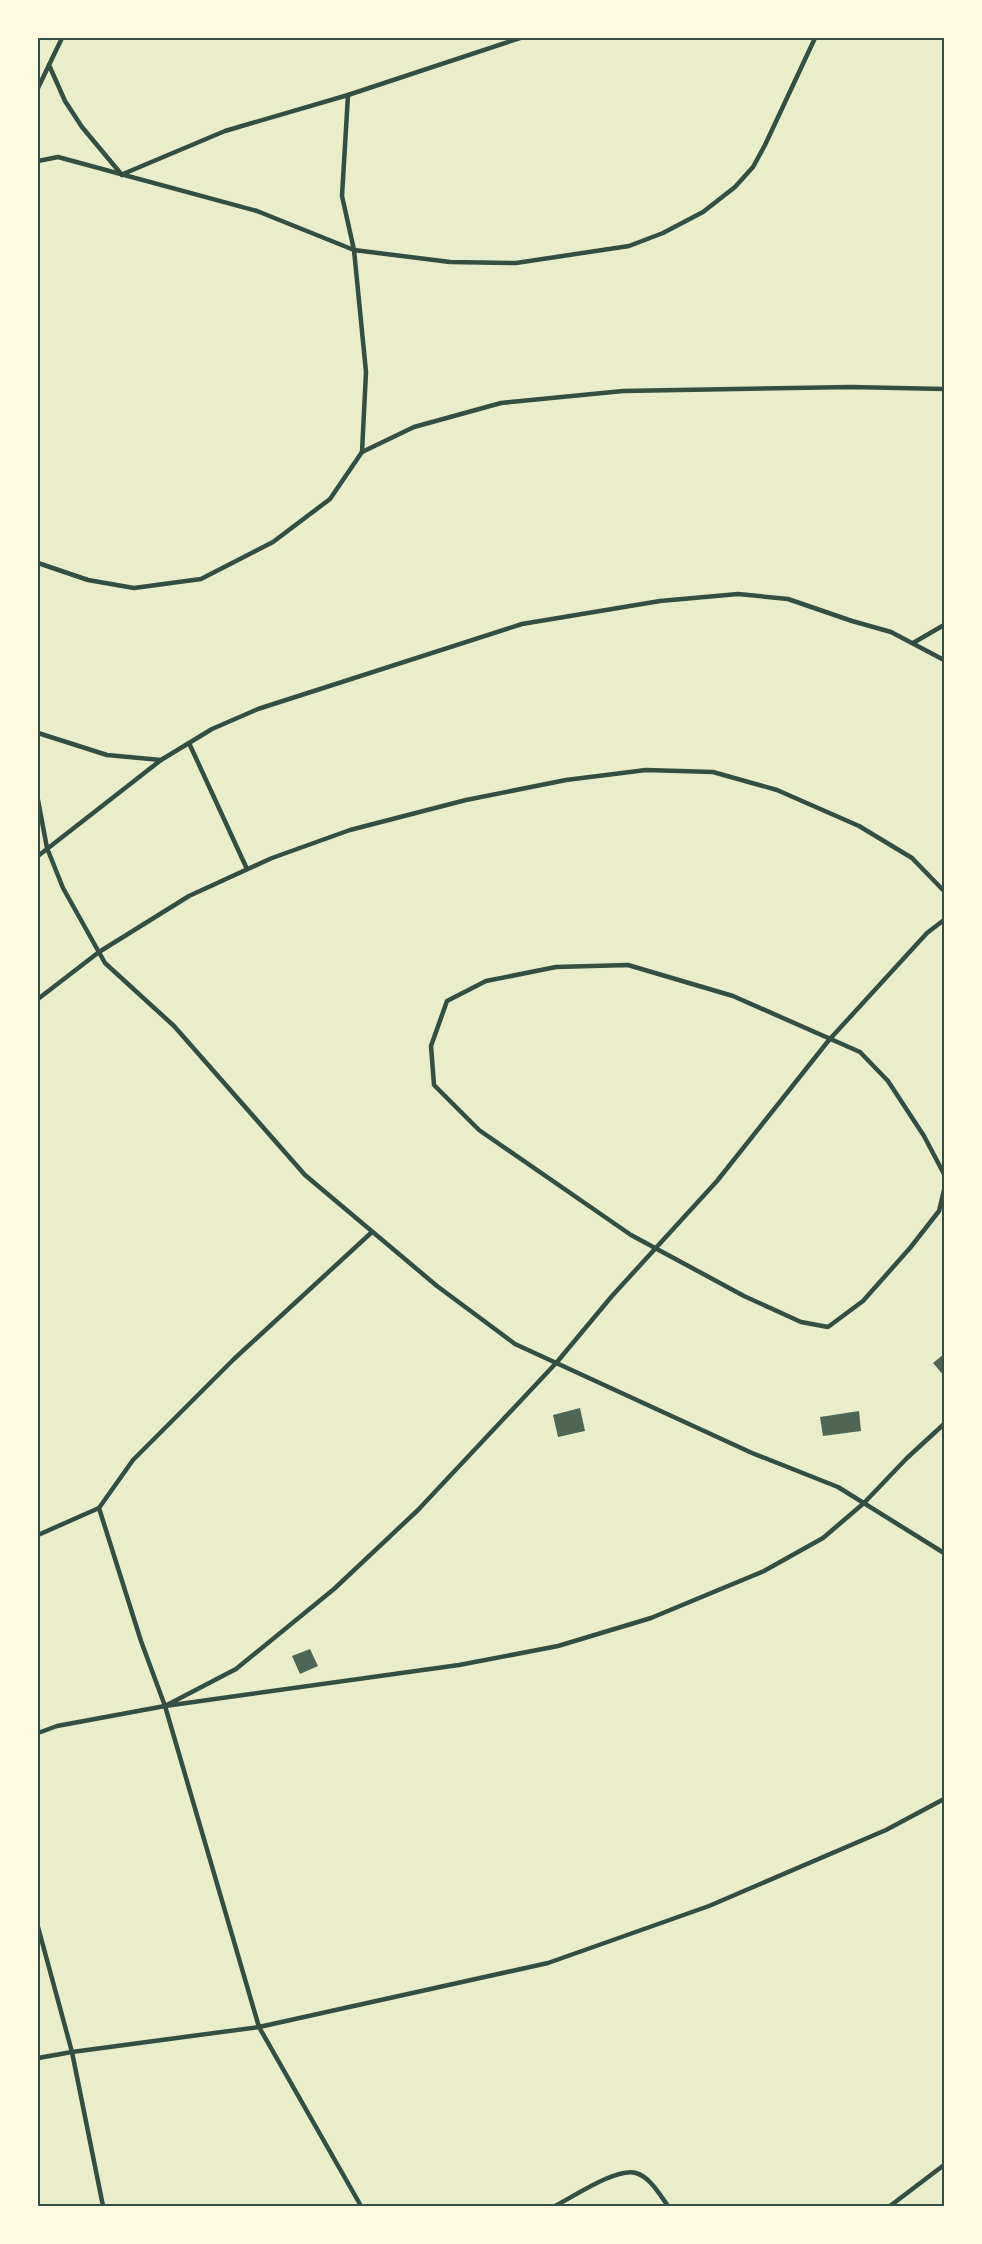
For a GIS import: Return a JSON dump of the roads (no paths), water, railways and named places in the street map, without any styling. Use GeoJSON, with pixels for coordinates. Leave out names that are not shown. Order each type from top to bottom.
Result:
{"type":"FeatureCollection","features":[{"type":"Feature","properties":{"kind":"lane"},"geometry":{"type":"LineString","coordinates":[[38,88],[62,38]]}},
{"type":"Feature","properties":{"kind":"lane"},"geometry":{"type":"LineString","coordinates":[[122,174],[225,130],[348,95],[520,38]]}},
{"type":"Feature","properties":{"kind":"lane"},"geometry":{"type":"LineString","coordinates":[[38,161],[58,157],[257,211],[354,249],[450,262],[516,263],[629,246],[663,233],[703,212],[735,187],[753,167],[815,38]]}},
{"type":"Feature","properties":{"kind":"lane"},"geometry":{"type":"LineString","coordinates":[[49,65],[65,101],[82,127],[122,174]]}},
{"type":"Feature","properties":{"kind":"lane"},"geometry":{"type":"LineString","coordinates":[[348,95],[342,196],[354,249],[366,372],[362,452]]}},
{"type":"Feature","properties":{"kind":"lane"},"geometry":{"type":"LineString","coordinates":[[38,563],[88,580],[134,588],[201,579],[273,542],[330,499],[362,452],[414,427],[501,403],[623,391],[850,387],[945,389]]}},
{"type":"Feature","properties":{"kind":"lane"},"geometry":{"type":"LineString","coordinates":[[38,856],[161,760],[212,729],[258,709],[513,627],[660,601],[738,594],[788,599],[891,632],[945,660]]}},
{"type":"Feature","properties":{"kind":"lane"},"geometry":{"type":"LineString","coordinates":[[913,643],[945,625]]}},
{"type":"Feature","properties":{"kind":"lane"},"geometry":{"type":"LineString","coordinates":[[38,733],[107,755],[161,760]]}},
{"type":"Feature","properties":{"kind":"lane"},"geometry":{"type":"LineString","coordinates":[[189,743],[247,869]]}},
{"type":"Feature","properties":{"kind":"lane"},"geometry":{"type":"LineString","coordinates":[[38,999],[99,952],[189,896],[272,858],[350,830],[466,800],[566,780],[646,770],[713,772],[777,790],[859,826],[912,858],[945,891]]}},
{"type":"Feature","properties":{"kind":"lane"},"geometry":{"type":"LineString","coordinates":[[38,800],[47,848],[63,888],[105,963],[174,1026],[305,1175],[437,1286],[515,1344],[752,1453],[838,1487],[945,1553]]}},
{"type":"Feature","properties":{"kind":"lane"},"geometry":{"type":"LineString","coordinates":[[165,1706],[236,1669],[334,1589],[418,1510],[557,1362],[612,1296],[717,1181],[830,1040],[927,933],[945,920]]}},
{"type":"Feature","properties":{"kind":"lane"},"geometry":{"type":"LineString","coordinates":[[945,1174],[924,1136],[888,1082],[860,1052],[733,996],[628,964],[556,967],[486,981],[447,1002],[430,1046],[434,1085],[479,1130],[631,1235],[744,1296],[801,1322],[828,1327],[863,1301],[939,1211],[945,1190]]}},
{"type":"Feature","properties":{"kind":"lane"},"geometry":{"type":"LineString","coordinates":[[38,1535],[99,1508],[133,1460],[234,1359],[372,1232]]}},
{"type":"Feature","properties":{"kind":"lane"},"geometry":{"type":"LineString","coordinates":[[38,1733],[57,1726],[165,1706],[459,1665],[558,1646],[651,1618],[764,1571],[824,1538],[864,1503],[907,1458],[945,1424]]}},
{"type":"Feature","properties":{"kind":"lane"},"geometry":{"type":"LineString","coordinates":[[99,1508],[141,1641],[165,1706],[259,2027],[361,2206]]}},
{"type":"Feature","properties":{"kind":"lane"},"geometry":{"type":"LineString","coordinates":[[38,2058],[259,2027],[548,1963],[709,1906],[886,1830],[945,1799]]}},
{"type":"Feature","properties":{"kind":"lane"},"geometry":{"type":"LineString","coordinates":[[38,1927],[72,2052],[103,2206]]}},
{"type":"Feature","properties":{"kind":"lane"},"geometry":{"type":"LineString","coordinates":[[890,2206],[945,2165]]}},
{"type":"Feature","properties":{"kind":"lane"},"geometry":{"type":"LineString","coordinates":[[555,2206],[619,2173],[636,2173],[654,2186],[668,2206]]}}]}
